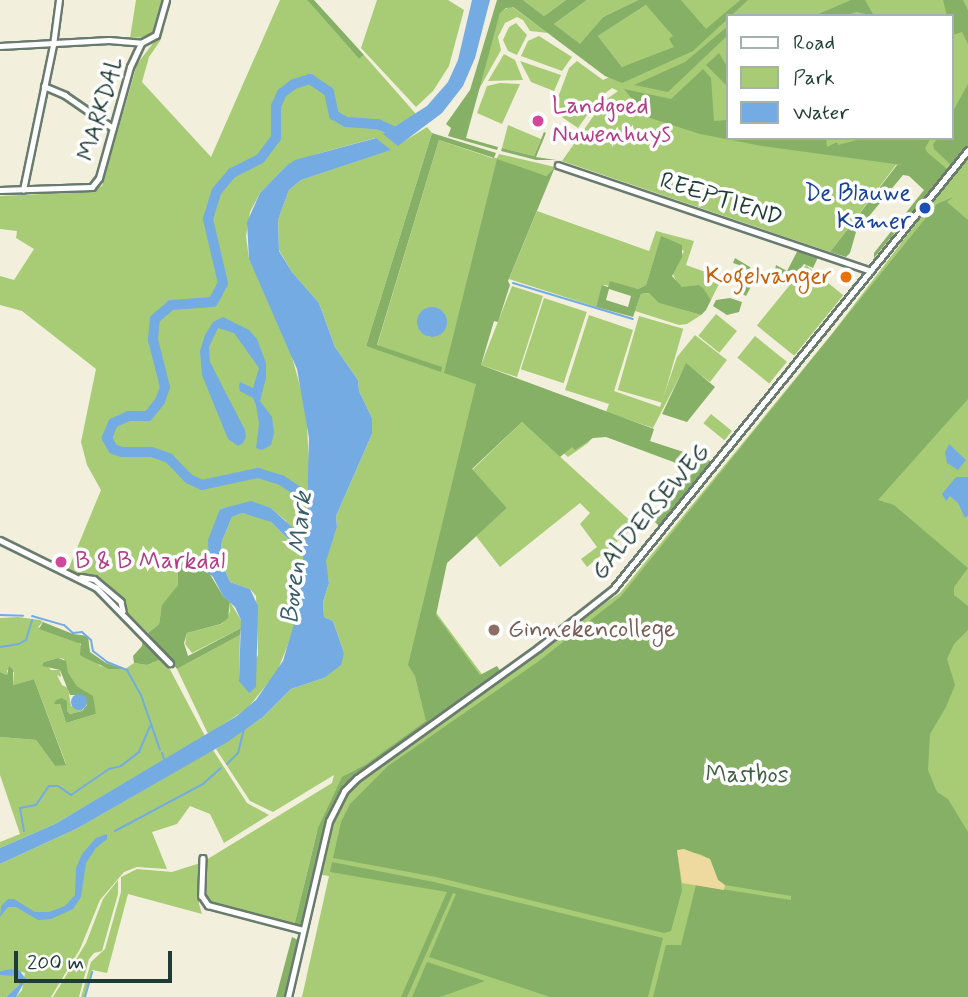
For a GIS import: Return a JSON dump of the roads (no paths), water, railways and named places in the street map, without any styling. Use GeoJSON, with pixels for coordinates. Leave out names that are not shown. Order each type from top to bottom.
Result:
{"type":"FeatureCollection","features":[{"type":"Feature","properties":{"kind":"street"},"geometry":{"type":"LineString","coordinates":[[23,190],[53,45],[59,0]]}},
{"type":"Feature","properties":{"kind":"street","name":"MARKDAL"},"geometry":{"type":"LineString","coordinates":[[0,190],[92,187],[99,178],[130,67],[141,43],[156,35],[166,0]]}},
{"type":"Feature","properties":{"kind":"street"},"geometry":{"type":"LineString","coordinates":[[0,46],[109,40],[141,43]]}},
{"type":"Feature","properties":{"kind":"street"},"geometry":{"type":"LineString","coordinates":[[44,86],[65,95],[113,128]]}},
{"type":"Feature","properties":{"kind":"street","name":"GALDERSEWEG"},"geometry":{"type":"LineString","coordinates":[[288,997],[329,821],[344,791],[357,778],[613,589],[968,150]]}},
{"type":"Feature","properties":{"kind":"street","name":"REEPTIEND"},"geometry":{"type":"LineString","coordinates":[[558,165],[871,271]]}},
{"type":"Feature","properties":{"kind":"street"},"geometry":{"type":"LineString","coordinates":[[0,540],[96,588],[123,611],[170,663]]}},
{"type":"Feature","properties":{"kind":"street"},"geometry":{"type":"LineString","coordinates":[[203,858],[202,896],[208,905],[303,930]]}},
{"type":"Feature","properties":{"kind":"water"},"geometry":{"type":"Polygon","coordinates":[[[472,0],[490,0],[475,58],[463,86],[442,113],[398,146],[383,134],[427,106],[448,82],[458,60],[472,0]]]}},
{"type":"Feature","properties":{"kind":"water"},"geometry":{"type":"Polygon","coordinates":[[[376,138],[391,150],[301,180],[289,190],[278,220],[279,251],[292,272],[319,303],[335,347],[358,380],[359,391],[372,418],[372,434],[336,516],[337,527],[326,561],[329,583],[323,602],[324,617],[333,621],[344,653],[341,665],[324,678],[291,689],[263,717],[226,743],[78,828],[0,864],[0,848],[55,824],[237,716],[256,700],[283,661],[299,607],[307,511],[309,438],[297,369],[249,259],[247,222],[260,193],[295,160],[376,138]]]}},
{"type":"Feature","properties":{"kind":"water"},"geometry":{"type":"Polygon","coordinates":[[[432,307],[442,312],[447,322],[442,332],[432,337],[422,332],[417,322],[422,312],[432,307]]]}},
{"type":"Feature","properties":{"kind":"water"},"geometry":{"type":"Polygon","coordinates":[[[223,317],[249,330],[257,339],[266,363],[266,378],[260,401],[272,417],[274,433],[271,445],[262,450],[256,448],[259,424],[256,405],[253,398],[240,391],[239,386],[240,382],[253,388],[259,368],[234,333],[218,328],[209,347],[210,362],[245,430],[246,437],[238,446],[228,439],[202,375],[200,351],[205,335],[213,322],[223,317]]]}},
{"type":"Feature","properties":{"kind":"water"},"geometry":{"type":"Polygon","coordinates":[[[949,444],[966,460],[958,470],[947,463],[945,452],[949,444]]]}},
{"type":"Feature","properties":{"kind":"water"},"geometry":{"type":"Polygon","coordinates":[[[956,477],[968,477],[968,515],[965,518],[958,503],[950,496],[946,501],[942,494],[956,477]]]}},
{"type":"Feature","properties":{"kind":"water"},"geometry":{"type":"Polygon","coordinates":[[[251,501],[271,508],[294,529],[295,535],[288,539],[271,522],[243,513],[232,517],[222,541],[220,559],[230,582],[250,589],[258,606],[256,687],[249,693],[239,681],[241,620],[235,607],[223,596],[213,577],[203,568],[209,562],[208,540],[220,509],[251,501]]]}},
{"type":"Feature","properties":{"kind":"water"},"geometry":{"type":"Polygon","coordinates":[[[79,694],[87,702],[79,710],[71,702],[79,694]]]}},
{"type":"Feature","properties":{"kind":"water"},"geometry":{"type":"Polygon","coordinates":[[[107,834],[107,839],[96,848],[86,863],[81,897],[73,909],[51,919],[38,920],[16,907],[8,907],[0,917],[1,906],[8,899],[14,899],[35,912],[49,912],[65,906],[75,895],[76,868],[82,854],[96,838],[107,834]]]}},
{"type":"Feature","properties":{"kind":"water"},"geometry":{"type":"Polygon","coordinates":[[[19,970],[26,979],[16,997],[6,997],[19,985],[18,976],[0,975],[0,971],[19,970]]]}},
{"type":"Feature","properties":{"kind":"waterway","name":"Boven Mark"},"geometry":{"type":"LineString","coordinates":[[319,505],[281,480],[258,473],[202,485],[189,479],[169,458],[152,452],[122,452],[113,449],[107,438],[113,423],[129,416],[148,416],[160,401],[165,387],[153,340],[155,319],[171,305],[213,302],[223,283],[208,219],[216,192],[232,173],[260,159],[276,138],[276,106],[282,93],[294,84],[310,79],[329,92],[334,115],[346,122],[378,124],[399,134]]}},
{"type":"Feature","properties":{"kind":"waterway"},"geometry":{"type":"LineString","coordinates":[[513,283],[633,319]]}},
{"type":"Feature","properties":{"kind":"waterway"},"geometry":{"type":"LineString","coordinates":[[0,615],[23,616]]}},
{"type":"Feature","properties":{"kind":"waterway"},"geometry":{"type":"LineString","coordinates":[[32,616],[64,625],[73,633],[82,632],[91,640],[93,651],[107,662],[127,670],[141,695],[160,750]]}},
{"type":"Feature","properties":{"kind":"waterway"},"geometry":{"type":"LineString","coordinates":[[0,647],[26,640],[32,620]]}},
{"type":"Feature","properties":{"kind":"waterway"},"geometry":{"type":"LineString","coordinates":[[24,831],[20,808],[36,805],[49,786],[58,786],[71,795],[109,769],[121,766],[139,752],[150,726]]}},
{"type":"Feature","properties":{"kind":"waterway"},"geometry":{"type":"LineString","coordinates":[[227,764],[238,753],[244,729]]}},
{"type":"Feature","properties":{"kind":"waterway"},"geometry":{"type":"LineString","coordinates":[[162,753],[165,762]]}},
{"type":"Feature","properties":{"kind":"waterway"},"geometry":{"type":"LineString","coordinates":[[115,831],[203,784],[221,768]]}},
{"type":"Feature","properties":{"kind":"waterway"},"geometry":{"type":"LineString","coordinates":[[85,997],[92,972]]}},
{"type":"Feature","properties":{"kind":"place","name":"Landgoed Nuwenhuys"},"geometry":{"type":"Point","coordinates":[538,121]}},
{"type":"Feature","properties":{"kind":"place","name":"De Blauwe Kamer"},"geometry":{"type":"Point","coordinates":[925,208]}},
{"type":"Feature","properties":{"kind":"place","name":"Kogelvanger"},"geometry":{"type":"Point","coordinates":[846,277]}},
{"type":"Feature","properties":{"kind":"place","name":"B & B Markdal"},"geometry":{"type":"Point","coordinates":[61,562]}},
{"type":"Feature","properties":{"kind":"place","name":"Ginnekencollege"},"geometry":{"type":"Point","coordinates":[494,630]}},
{"type":"Feature","properties":{"kind":"park label","name":"Mastbos"},"geometry":{"type":"Point","coordinates":[747,776]}}]}
